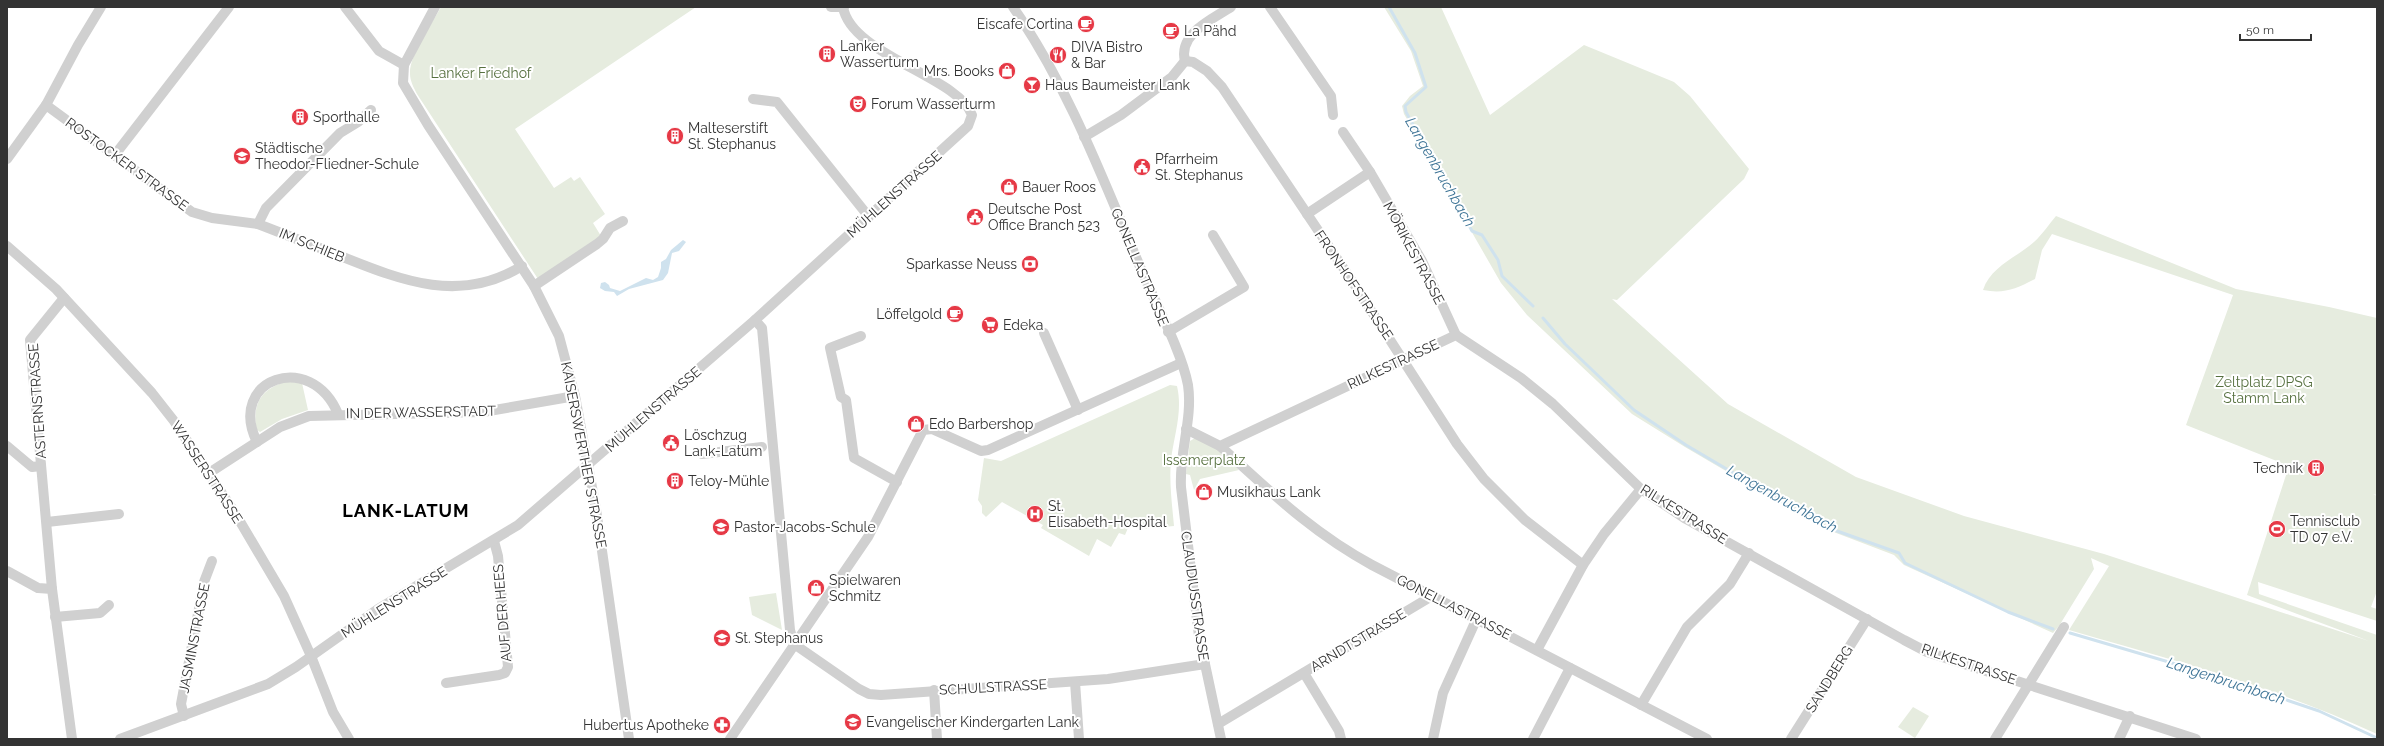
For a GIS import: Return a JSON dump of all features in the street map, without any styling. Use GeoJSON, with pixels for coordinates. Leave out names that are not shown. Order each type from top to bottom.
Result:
{"type":"FeatureCollection","features":[{"type":"Feature","properties":{"kind":"street"},"geometry":{"type":"LineString","coordinates":[[7,159],[46,105],[78,45],[101,7]]}},
{"type":"Feature","properties":{"kind":"street"},"geometry":{"type":"LineString","coordinates":[[114,156],[229,7]]}},
{"type":"Feature","properties":{"kind":"street"},"geometry":{"type":"LineString","coordinates":[[345,7],[379,51],[404,65]]}},
{"type":"Feature","properties":{"kind":"street","name":"KAISERSWERTHER STRASSE"},"geometry":{"type":"LineString","coordinates":[[435,7],[404,65],[402,78],[406,91],[522,266],[534,286],[559,336],[576,396],[630,739]]}},
{"type":"Feature","properties":{"kind":"street"},"geometry":{"type":"LineString","coordinates":[[831,7],[843,7]]}},
{"type":"Feature","properties":{"kind":"street","name":"MÜHLENSTRASSE"},"geometry":{"type":"LineString","coordinates":[[120,739],[259,688],[312,656],[378,609],[494,541],[518,525],[755,320],[968,126],[971,120],[970,111],[957,96],[889,55],[851,26],[844,17],[843,7]]}},
{"type":"Feature","properties":{"kind":"street","name":"GONELLASTRASSE"},"geometry":{"type":"LineString","coordinates":[[1013,7],[1046,57],[1084,137],[1181,363],[1190,402],[1182,451]]}},
{"type":"Feature","properties":{"kind":"street"},"geometry":{"type":"LineString","coordinates":[[1084,137],[1121,114],[1172,77],[1182,64],[1183,52],[1189,35],[1231,7]]}},
{"type":"Feature","properties":{"kind":"street"},"geometry":{"type":"LineString","coordinates":[[1270,7],[1331,96],[1333,116]]}},
{"type":"Feature","properties":{"kind":"street","name":"FRONHOFSTRASSE"},"geometry":{"type":"LineString","coordinates":[[1182,64],[1193,62],[1207,71],[1222,87],[1404,359],[1457,444],[1484,479],[1525,520],[1583,565]]}},
{"type":"Feature","properties":{"kind":"street"},"geometry":{"type":"LineString","coordinates":[[753,99],[777,102],[869,217]]}},
{"type":"Feature","properties":{"kind":"street","name":"ROSTOCKER STRASSE"},"geometry":{"type":"LineString","coordinates":[[46,105],[192,212],[212,218],[258,224]]}},
{"type":"Feature","properties":{"kind":"street"},"geometry":{"type":"LineString","coordinates":[[258,224],[266,208],[335,138],[371,110]]}},
{"type":"Feature","properties":{"kind":"street","name":"MÖRIKESTRASSE"},"geometry":{"type":"LineString","coordinates":[[1343,132],[1370,172],[1422,261],[1456,335]]}},
{"type":"Feature","properties":{"kind":"street"},"geometry":{"type":"LineString","coordinates":[[1308,214],[1370,172]]}},
{"type":"Feature","properties":{"kind":"street"},"geometry":{"type":"LineString","coordinates":[[534,286],[604,239],[610,228],[623,221]]}},
{"type":"Feature","properties":{"kind":"street","name":"IM SCHIEB"},"geometry":{"type":"LineString","coordinates":[[258,224],[378,271],[414,283],[444,287],[469,286],[492,280],[522,266]]}},
{"type":"Feature","properties":{"kind":"street"},"geometry":{"type":"LineString","coordinates":[[1168,332],[1244,287],[1213,235]]}},
{"type":"Feature","properties":{"kind":"street","name":"WASSERSTRASSE"},"geometry":{"type":"LineString","coordinates":[[7,246],[27,262],[64,298],[152,392],[174,421],[209,473],[266,564],[284,596],[312,656],[333,712],[349,739]]}},
{"type":"Feature","properties":{"kind":"street","name":"ASTERNSTRASSE"},"geometry":{"type":"LineString","coordinates":[[64,298],[30,340],[52,589],[72,739]]}},
{"type":"Feature","properties":{"kind":"street"},"geometry":{"type":"LineString","coordinates":[[755,320],[762,328],[790,630],[794,644]]}},
{"type":"Feature","properties":{"kind":"street"},"geometry":{"type":"LineString","coordinates":[[1044,333],[1078,410]]}},
{"type":"Feature","properties":{"kind":"street","name":"RILKESTRASSE"},"geometry":{"type":"LineString","coordinates":[[1220,446],[1456,335],[1521,378],[1553,404],[1641,489],[1686,519],[1927,652],[2130,716],[2196,739]]}},
{"type":"Feature","properties":{"kind":"street"},"geometry":{"type":"LineString","coordinates":[[861,336],[830,348],[841,397],[846,400],[854,458],[897,482]]}},
{"type":"Feature","properties":{"kind":"street"},"geometry":{"type":"LineString","coordinates":[[730,739],[868,537],[897,482],[920,433],[927,428],[981,451],[988,450],[1181,363]]}},
{"type":"Feature","properties":{"kind":"street","name":"IN DER WASSERSTADT"},"geometry":{"type":"LineString","coordinates":[[257,442],[251,429],[250,410],[260,391],[278,379],[289,377],[311,381],[330,398],[338,414]]}},
{"type":"Feature","properties":{"kind":"street","name":"IN DER WASSERSTADT"},"geometry":{"type":"LineString","coordinates":[[209,473],[257,442],[295,420],[309,416],[338,414],[483,412],[576,396]]}},
{"type":"Feature","properties":{"kind":"street"},"geometry":{"type":"LineString","coordinates":[[1186,429],[1220,446]]}},
{"type":"Feature","properties":{"kind":"street","name":"ASTERNSTRASSE"},"geometry":{"type":"LineString","coordinates":[[7,446],[32,467],[41,466]]}},
{"type":"Feature","properties":{"kind":"street","name":"GONELLASTRASSE"},"geometry":{"type":"LineString","coordinates":[[1220,446],[1312,528],[1367,562],[1707,739]]}},
{"type":"Feature","properties":{"kind":"street"},"geometry":{"type":"LineString","coordinates":[[702,454],[762,447]]}},
{"type":"Feature","properties":{"kind":"street","name":"CLAUDIUSSTRASSE"},"geometry":{"type":"LineString","coordinates":[[1182,451],[1180,466],[1181,494],[1192,593],[1221,739]]}},
{"type":"Feature","properties":{"kind":"street"},"geometry":{"type":"LineString","coordinates":[[1537,650],[1583,565],[1604,534],[1641,489]]}},
{"type":"Feature","properties":{"kind":"street"},"geometry":{"type":"LineString","coordinates":[[47,522],[119,514]]}},
{"type":"Feature","properties":{"kind":"street","name":"AUF DER HEES"},"geometry":{"type":"LineString","coordinates":[[446,683],[499,675],[505,673],[508,667],[498,556],[494,541]]}},
{"type":"Feature","properties":{"kind":"street"},"geometry":{"type":"LineString","coordinates":[[1641,705],[1687,627],[1730,584],[1749,553]]}},
{"type":"Feature","properties":{"kind":"street","name":"JASMINSTRASSE"},"geometry":{"type":"LineString","coordinates":[[184,716],[181,704],[204,582],[212,561]]}},
{"type":"Feature","properties":{"kind":"street"},"geometry":{"type":"LineString","coordinates":[[7,570],[38,588],[52,589]]}},
{"type":"Feature","properties":{"kind":"street","name":"ARNDTSTRASSE"},"geometry":{"type":"LineString","coordinates":[[1218,724],[1432,596]]}},
{"type":"Feature","properties":{"kind":"street"},"geometry":{"type":"LineString","coordinates":[[55,617],[100,613],[109,605]]}},
{"type":"Feature","properties":{"kind":"street"},"geometry":{"type":"LineString","coordinates":[[1433,739],[1443,693],[1477,618]]}},
{"type":"Feature","properties":{"kind":"street","name":"SANDBERG"},"geometry":{"type":"LineString","coordinates":[[1791,739],[1867,619]]}},
{"type":"Feature","properties":{"kind":"street"},"geometry":{"type":"LineString","coordinates":[[1994,739],[2064,627]]}},
{"type":"Feature","properties":{"kind":"street","name":"SCHULSTRASSE"},"geometry":{"type":"LineString","coordinates":[[794,644],[859,689],[869,694],[881,695],[934,690],[1076,682],[1143,675],[1205,664]]}},
{"type":"Feature","properties":{"kind":"street"},"geometry":{"type":"LineString","coordinates":[[1533,739],[1570,668]]}},
{"type":"Feature","properties":{"kind":"street","name":"ARNDTSTRASSE"},"geometry":{"type":"LineString","coordinates":[[1304,673],[1339,730],[1342,739]]}},
{"type":"Feature","properties":{"kind":"street"},"geometry":{"type":"LineString","coordinates":[[1076,682],[1078,739]]}},
{"type":"Feature","properties":{"kind":"street"},"geometry":{"type":"LineString","coordinates":[[934,690],[938,739]]}},
{"type":"Feature","properties":{"kind":"street"},"geometry":{"type":"LineString","coordinates":[[2119,739],[2130,716]]}},
{"type":"Feature","properties":{"kind":"green space","name":"Lanker Friedhof"},"geometry":{"type":"Polygon","coordinates":[[[441,7],[696,7],[515,129],[554,188],[571,177],[574,181],[580,177],[605,214],[593,223],[601,236],[538,279],[417,94],[411,82],[410,74],[413,58],[441,7]]]}},
{"type":"Feature","properties":{"kind":"green space","name":"Zeltplatz DPSG Stamm Lank"},"geometry":{"type":"Polygon","coordinates":[[[1384,7],[1441,7],[1490,115],[1584,45],[1674,82],[1690,96],[1749,169],[1744,179],[1617,300],[1612,299],[1728,404],[1856,477],[1964,516],[2104,554],[2369,641],[2247,595],[2289,466],[2186,425],[2233,295],[2052,234],[2042,250],[2035,279],[2010,290],[1983,290],[1987,282],[1998,268],[2034,242],[2056,216],[2236,289],[2377,318],[2377,495],[2373,494],[2377,496],[2377,591],[2371,607],[2377,609],[2377,621],[2258,582],[2259,594],[2377,635],[2377,734],[2302,703],[2225,676],[2069,630],[2109,566],[2091,558],[2094,569],[2059,626],[2053,633],[1904,565],[1894,555],[1823,528],[1632,414],[1527,315],[1501,283],[1404,114],[1402,106],[1410,96],[1423,86],[1411,51],[1384,7]]]}},
{"type":"Feature","properties":{"kind":"green space"},"geometry":{"type":"Polygon","coordinates":[[[288,381],[302,383],[308,410],[282,419],[260,432],[256,429],[255,420],[256,411],[261,398],[271,388],[288,381]]]}},
{"type":"Feature","properties":{"kind":"green space"},"geometry":{"type":"Polygon","coordinates":[[[1170,385],[1177,386],[1179,396],[1179,414],[1170,468],[1174,526],[1142,529],[1141,519],[1131,521],[1125,535],[1119,533],[1111,547],[1097,539],[1089,556],[1041,528],[1043,525],[1002,502],[986,517],[982,513],[982,506],[978,500],[984,458],[1001,461],[1170,385]]]}},
{"type":"Feature","properties":{"kind":"green space","name":"Issemerplatz"},"geometry":{"type":"Polygon","coordinates":[[[1195,438],[1216,447],[1239,470],[1200,479],[1194,490],[1190,475],[1186,474],[1190,441],[1195,438]]]}},
{"type":"Feature","properties":{"kind":"green space"},"geometry":{"type":"Polygon","coordinates":[[[776,593],[782,630],[752,615],[749,597],[776,593]]]}},
{"type":"Feature","properties":{"kind":"green space"},"geometry":{"type":"Polygon","coordinates":[[[1913,707],[1929,716],[1915,738],[1898,727],[1913,707]]]}},
{"type":"Feature","properties":{"kind":"water"},"geometry":{"type":"Polygon","coordinates":[[[683,240],[686,242],[679,251],[672,253],[668,273],[663,280],[629,289],[617,296],[614,292],[605,291],[600,288],[601,283],[605,282],[610,288],[620,291],[646,278],[653,280],[658,277],[661,262],[666,259],[671,250],[683,240]]]}},
{"type":"Feature","properties":{"kind":"waterway","name":"Langenbruchbach"},"geometry":{"type":"LineString","coordinates":[[1389,7],[1415,53],[1426,87],[1405,106],[1406,112],[1472,231],[1482,235],[1498,260],[1502,276],[1533,306]]}},
{"type":"Feature","properties":{"kind":"waterway","name":"Langenbruchbach"},"geometry":{"type":"LineString","coordinates":[[1543,318],[1565,344],[1634,410],[1686,445],[1823,526],[1899,553],[1905,563],[2008,612],[2053,629]]}},
{"type":"Feature","properties":{"kind":"waterway","name":"Langenbruchbach"},"geometry":{"type":"LineString","coordinates":[[2070,633],[2213,675],[2319,711],[2377,738]]}},
{"type":"Feature","properties":{"kind":"place","name":"Eiscafe Cortina"},"geometry":{"type":"Point","coordinates":[1086,24]}},
{"type":"Feature","properties":{"kind":"place","name":"La Pähd"},"geometry":{"type":"Point","coordinates":[1171,31]}},
{"type":"Feature","properties":{"kind":"place","name":"Lanker Wasserturm"},"geometry":{"type":"Point","coordinates":[827,54]}},
{"type":"Feature","properties":{"kind":"place","name":"DIVA Bistro & Bar"},"geometry":{"type":"Point","coordinates":[1058,55]}},
{"type":"Feature","properties":{"kind":"place","name":"Mrs. Books"},"geometry":{"type":"Point","coordinates":[1007,71]}},
{"type":"Feature","properties":{"kind":"place","name":"Haus Baumeister Lank"},"geometry":{"type":"Point","coordinates":[1032,85]}},
{"type":"Feature","properties":{"kind":"place","name":"Forum Wasserturm"},"geometry":{"type":"Point","coordinates":[858,104]}},
{"type":"Feature","properties":{"kind":"place","name":"Sporthalle"},"geometry":{"type":"Point","coordinates":[300,117]}},
{"type":"Feature","properties":{"kind":"place","name":"Malteserstift St. Stephanus"},"geometry":{"type":"Point","coordinates":[675,136]}},
{"type":"Feature","properties":{"kind":"place","name":"Städtische Theodor-Fliedner-Schule"},"geometry":{"type":"Point","coordinates":[242,156]}},
{"type":"Feature","properties":{"kind":"place","name":"Pfarrheim St. Stephanus"},"geometry":{"type":"Point","coordinates":[1142,167]}},
{"type":"Feature","properties":{"kind":"place","name":"Bauer Roos"},"geometry":{"type":"Point","coordinates":[1009,187]}},
{"type":"Feature","properties":{"kind":"place","name":"Deutsche Post Office Branch 523"},"geometry":{"type":"Point","coordinates":[975,217]}},
{"type":"Feature","properties":{"kind":"place","name":"Sparkasse Neuss"},"geometry":{"type":"Point","coordinates":[1030,264]}},
{"type":"Feature","properties":{"kind":"place","name":"Löffelgold"},"geometry":{"type":"Point","coordinates":[955,314]}},
{"type":"Feature","properties":{"kind":"place","name":"Edeka"},"geometry":{"type":"Point","coordinates":[990,325]}},
{"type":"Feature","properties":{"kind":"place","name":"Edo Barbershop"},"geometry":{"type":"Point","coordinates":[916,424]}},
{"type":"Feature","properties":{"kind":"place","name":"Löschzug Lank-Latum"},"geometry":{"type":"Point","coordinates":[671,443]}},
{"type":"Feature","properties":{"kind":"place","name":"Technik"},"geometry":{"type":"Point","coordinates":[2316,468]}},
{"type":"Feature","properties":{"kind":"place","name":"Teloy-Mühle"},"geometry":{"type":"Point","coordinates":[675,481]}},
{"type":"Feature","properties":{"kind":"place","name":"Musikhaus Lank"},"geometry":{"type":"Point","coordinates":[1204,492]}},
{"type":"Feature","properties":{"kind":"place","name":"St. Elisabeth-Hospital"},"geometry":{"type":"Point","coordinates":[1035,514]}},
{"type":"Feature","properties":{"kind":"place","name":"Pastor-Jacobs-Schule"},"geometry":{"type":"Point","coordinates":[721,527]}},
{"type":"Feature","properties":{"kind":"place","name":"Tennisclub TD 07 e.V."},"geometry":{"type":"Point","coordinates":[2277,529]}},
{"type":"Feature","properties":{"kind":"place","name":"Spielwaren Schmitz"},"geometry":{"type":"Point","coordinates":[816,588]}},
{"type":"Feature","properties":{"kind":"place","name":"St. Stephanus"},"geometry":{"type":"Point","coordinates":[722,638]}},
{"type":"Feature","properties":{"kind":"place","name":"Evangelischer Kindergarten Lank"},"geometry":{"type":"Point","coordinates":[853,722]}},
{"type":"Feature","properties":{"kind":"place","name":"Hubertus Apotheke"},"geometry":{"type":"Point","coordinates":[722,725]}},
{"type":"Feature","properties":{"kind":"district","name":"LANK-LATUM"},"geometry":{"type":"Point","coordinates":[406,510]}}]}
